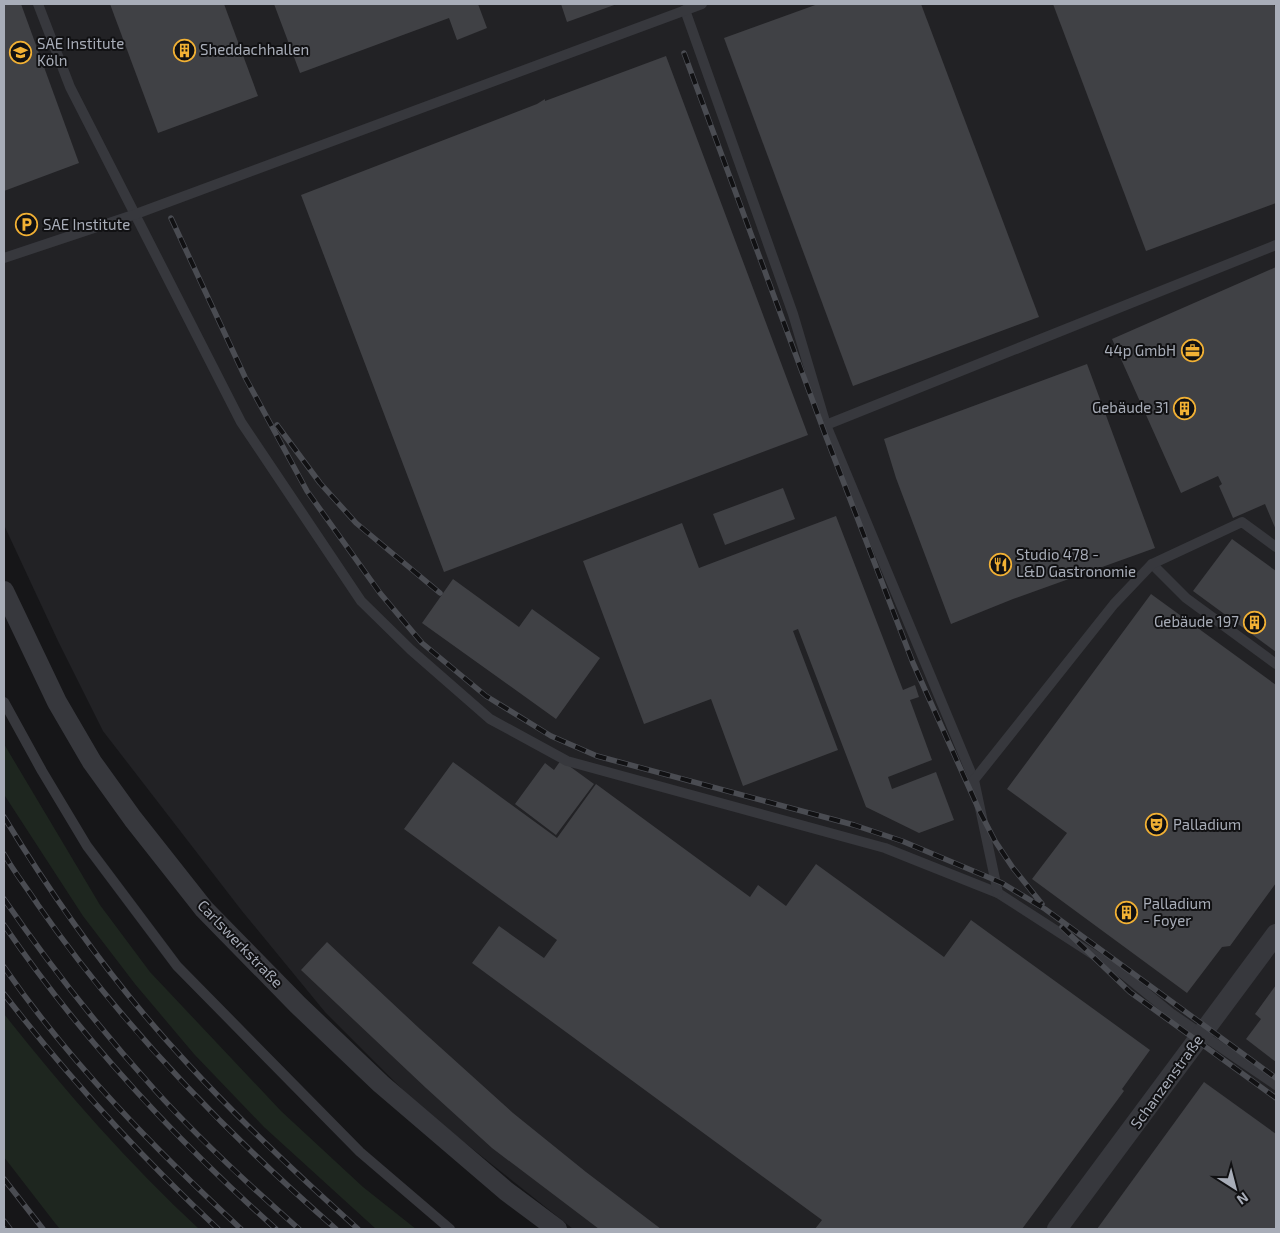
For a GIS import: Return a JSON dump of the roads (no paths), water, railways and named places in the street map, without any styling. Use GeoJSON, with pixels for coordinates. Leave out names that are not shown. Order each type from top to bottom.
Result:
{"type":"FeatureCollection","features":[{"type":"Feature","properties":{"kind":"street","name":"Carlswerkstraße"},"geometry":{"type":"LineString","coordinates":[[4,591],[57,702],[92,762],[133,819],[204,909],[381,1084],[506,1191],[557,1229]]}},
{"type":"Feature","properties":{"kind":"street","name":"Schanzenstraße"},"geometry":{"type":"LineString","coordinates":[[1057,1229],[1152,1104],[1201,1034],[1276,934]]}},
{"type":"Feature","properties":{"kind":"lane"},"geometry":{"type":"LineString","coordinates":[[38,4],[70,87],[241,422],[361,601],[411,650],[490,718],[567,761],[885,848],[998,893],[1122,973],[1170,1013],[1276,1085]]}},
{"type":"Feature","properties":{"kind":"lane"},"geometry":{"type":"LineString","coordinates":[[4,258],[136,214],[702,4]]}},
{"type":"Feature","properties":{"kind":"lane"},"geometry":{"type":"LineString","coordinates":[[685,10],[793,314],[826,425],[974,780],[998,893]]}},
{"type":"Feature","properties":{"kind":"lane"},"geometry":{"type":"LineString","coordinates":[[826,425],[1276,245]]}},
{"type":"Feature","properties":{"kind":"lane"},"geometry":{"type":"LineString","coordinates":[[974,780],[1114,604],[1152,564],[1242,522],[1276,547]]}},
{"type":"Feature","properties":{"kind":"lane"},"geometry":{"type":"LineString","coordinates":[[1152,564],[1186,598],[1276,664]]}},
{"type":"Feature","properties":{"kind":"lane"},"geometry":{"type":"LineString","coordinates":[[4,702],[42,771],[87,846],[177,966],[360,1152],[450,1229]]}},
{"type":"Feature","properties":{"kind":"railway"},"geometry":{"type":"LineString","coordinates":[[684,53],[825,434],[913,663],[995,841],[1013,868],[1042,904]]}},
{"type":"Feature","properties":{"kind":"railway"},"geometry":{"type":"LineString","coordinates":[[171,218],[245,377],[307,491],[380,593],[422,643],[486,696],[551,736],[597,756],[854,825],[902,841],[1002,883],[1045,909],[1276,1078]]}},
{"type":"Feature","properties":{"kind":"railway"},"geometry":{"type":"LineString","coordinates":[[277,425],[320,483],[356,523],[440,593]]}},
{"type":"Feature","properties":{"kind":"railway"},"geometry":{"type":"LineString","coordinates":[[4,817],[45,882],[89,944],[136,1005],[207,1085],[292,1169],[358,1229]]}},
{"type":"Feature","properties":{"kind":"railway"},"geometry":{"type":"LineString","coordinates":[[4,854],[70,950],[140,1035],[215,1116],[336,1229]]}},
{"type":"Feature","properties":{"kind":"railway"},"geometry":{"type":"LineString","coordinates":[[4,899],[76,997],[154,1089],[225,1161],[299,1229]]}},
{"type":"Feature","properties":{"kind":"railway"},"geometry":{"type":"LineString","coordinates":[[4,925],[34,967],[97,1047],[165,1123],[276,1229]]}},
{"type":"Feature","properties":{"kind":"railway"},"geometry":{"type":"LineString","coordinates":[[1062,927],[1130,992],[1276,1098]]}},
{"type":"Feature","properties":{"kind":"railway"},"geometry":{"type":"LineString","coordinates":[[4,967],[57,1037],[115,1104],[177,1168],[241,1229]]}},
{"type":"Feature","properties":{"kind":"railway"},"geometry":{"type":"LineString","coordinates":[[4,994],[106,1116],[218,1229]]}},
{"type":"Feature","properties":{"kind":"railway"},"geometry":{"type":"LineString","coordinates":[[4,1179],[43,1229]]}},
{"type":"Feature","properties":{"kind":"railway"},"geometry":{"type":"LineString","coordinates":[[4,1221],[10,1229]]}},
{"type":"Feature","properties":{"kind":"place","name":"Sheddachhallen"},"geometry":{"type":"Point","coordinates":[184,50]}},
{"type":"Feature","properties":{"kind":"place","name":"SAE Institute Köln"},"geometry":{"type":"Point","coordinates":[21,53]}},
{"type":"Feature","properties":{"kind":"place","name":"SAE Institute"},"geometry":{"type":"Point","coordinates":[27,225]}},
{"type":"Feature","properties":{"kind":"place","name":"44p GmbH"},"geometry":{"type":"Point","coordinates":[1192,351]}},
{"type":"Feature","properties":{"kind":"place","name":"Gebäude 31"},"geometry":{"type":"Point","coordinates":[1185,408]}},
{"type":"Feature","properties":{"kind":"place","name":"Studio 478 - L&D Gastronomie"},"geometry":{"type":"Point","coordinates":[1000,564]}},
{"type":"Feature","properties":{"kind":"place","name":"Gebäude 197"},"geometry":{"type":"Point","coordinates":[1255,622]}},
{"type":"Feature","properties":{"kind":"place","name":"Palladium"},"geometry":{"type":"Point","coordinates":[1157,825]}},
{"type":"Feature","properties":{"kind":"place","name":"Palladium - Foyer"},"geometry":{"type":"Point","coordinates":[1127,913]}}]}
